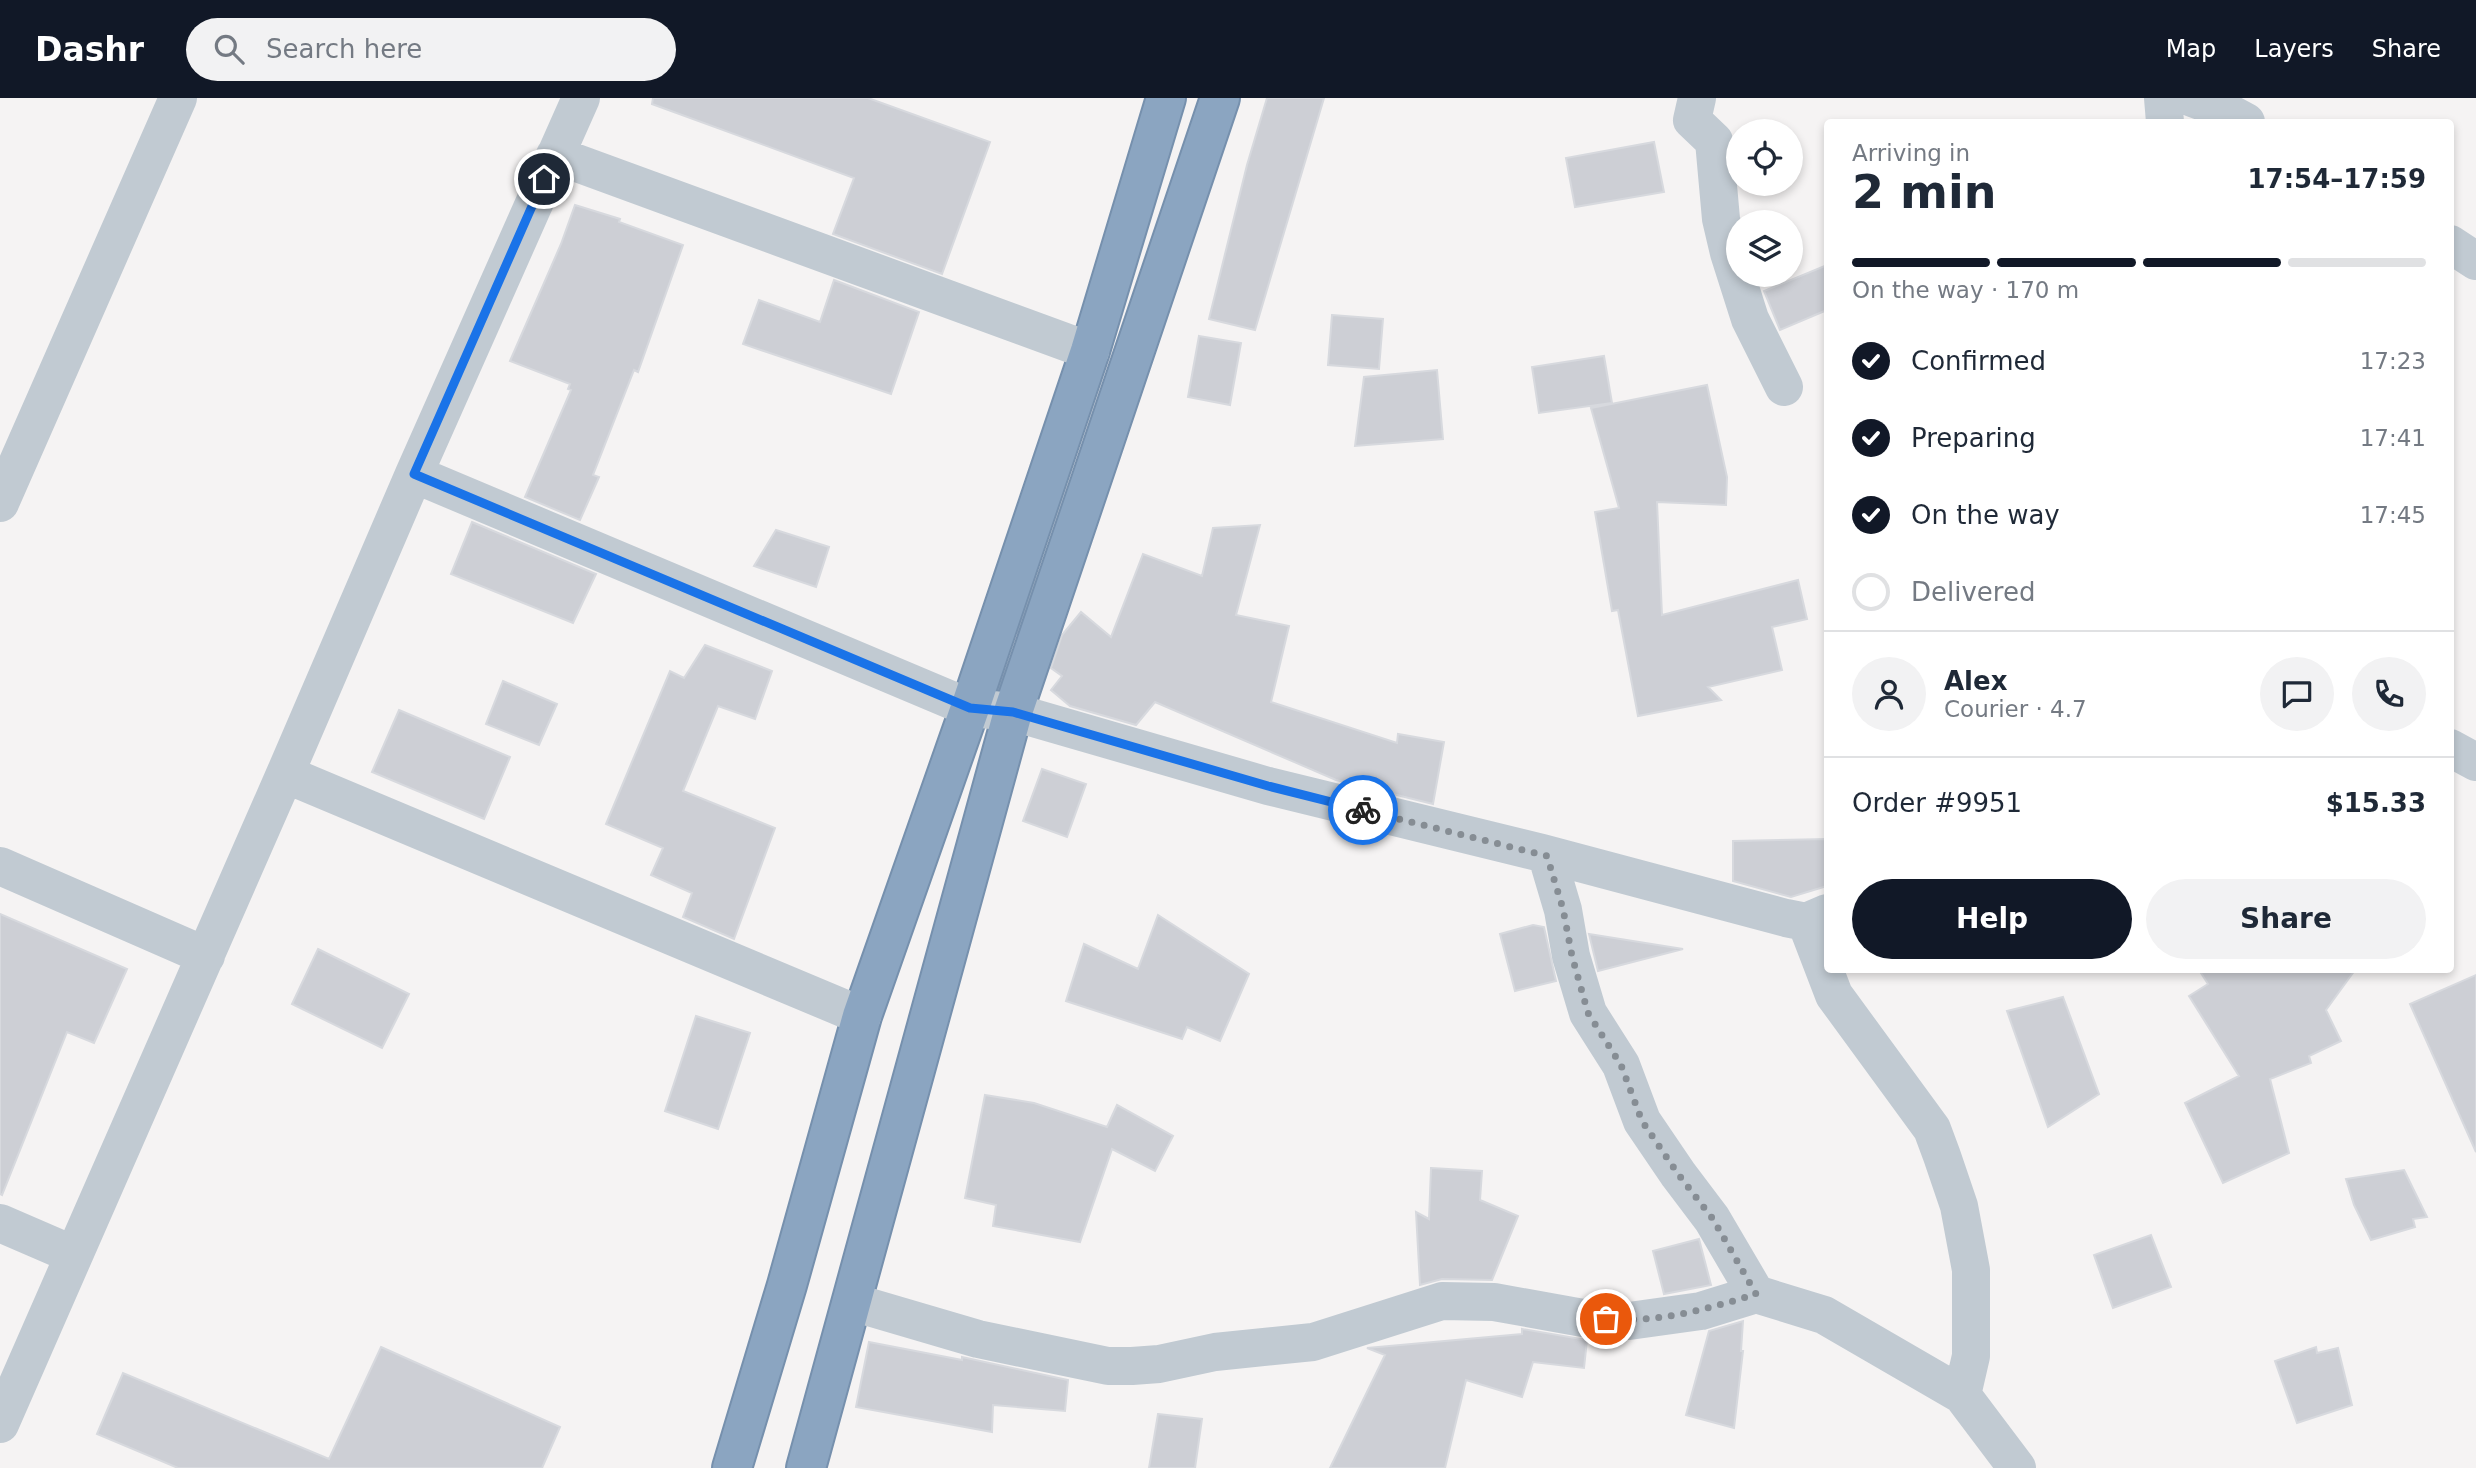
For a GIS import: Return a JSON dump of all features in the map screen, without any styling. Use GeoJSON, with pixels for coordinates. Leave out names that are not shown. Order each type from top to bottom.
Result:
{"type":"FeatureCollection","features":[{"type":"Feature","properties":{"kind":"highway"},"geometry":{"type":"LineString","coordinates":[[732,1468],[787,1285],[862,1016],[970,708],[1090,351],[1166,98]]}},
{"type":"Feature","properties":{"kind":"highway"},"geometry":{"type":"LineString","coordinates":[[806,1468],[1013,712],[1220,98]]}},
{"type":"Feature","properties":{"kind":"street"},"geometry":{"type":"LineString","coordinates":[[0,503],[178,98]]}},
{"type":"Feature","properties":{"kind":"street"},"geometry":{"type":"LineString","coordinates":[[0,1424],[580,98]]}},
{"type":"Feature","properties":{"kind":"street"},"geometry":{"type":"LineString","coordinates":[[1697,98],[1692,120],[1714,141],[1721,219],[1729,253],[1750,319],[1784,387]]}},
{"type":"Feature","properties":{"kind":"street"},"geometry":{"type":"LineString","coordinates":[[2162,98],[2165,119]]}},
{"type":"Feature","properties":{"kind":"street"},"geometry":{"type":"LineString","coordinates":[[2192,98],[2240,119]]}},
{"type":"Feature","properties":{"kind":"street"},"geometry":{"type":"LineString","coordinates":[[555,155],[1090,351]]}},
{"type":"Feature","properties":{"kind":"street"},"geometry":{"type":"LineString","coordinates":[[2454,247],[2476,261]]}},
{"type":"Feature","properties":{"kind":"street"},"geometry":{"type":"LineString","coordinates":[[414,474],[970,708],[1013,712],[1268,786],[1547,856],[1816,918],[1824,954]]}},
{"type":"Feature","properties":{"kind":"street"},"geometry":{"type":"LineString","coordinates":[[2454,750],[2476,762]]}},
{"type":"Feature","properties":{"kind":"street"},"geometry":{"type":"LineString","coordinates":[[285,774],[862,1016]]}},
{"type":"Feature","properties":{"kind":"street"},"geometry":{"type":"LineString","coordinates":[[1547,856],[1588,1013],[1621,1065],[1642,1121],[1713,1219],[1756,1294]]}},
{"type":"Feature","properties":{"kind":"street"},"geometry":{"type":"LineString","coordinates":[[0,866],[206,956]]}},
{"type":"Feature","properties":{"kind":"street"},"geometry":{"type":"LineString","coordinates":[[1828,973],[1833,995],[1932,1129],[1959,1206],[1971,1270],[1971,1356],[1962,1395]]}},
{"type":"Feature","properties":{"kind":"street"},"geometry":{"type":"LineString","coordinates":[[0,1223],[74,1255]]}},
{"type":"Feature","properties":{"kind":"street"},"geometry":{"type":"LineString","coordinates":[[852,1302],[978,1339],[1108,1366],[1120,1366],[1159,1364],[1214,1352],[1313,1342],[1442,1301],[1494,1302],[1583,1318],[1629,1321],[1701,1311],[1756,1294],[1824,1315],[1962,1395],[2017,1468]]}},
{"type":"Feature","properties":{"kind":"building"},"geometry":{"type":"Polygon","coordinates":[[[653,98],[868,98],[990,142],[942,274],[833,234],[854,178],[652,104],[653,98]]]}},
{"type":"Feature","properties":{"kind":"building"},"geometry":{"type":"Polygon","coordinates":[[[1267,98],[1324,98],[1255,330],[1209,319],[1247,165],[1267,98]]]}},
{"type":"Feature","properties":{"kind":"building"},"geometry":{"type":"Polygon","coordinates":[[[1654,142],[1664,192],[1575,207],[1566,158],[1654,142]]]}},
{"type":"Feature","properties":{"kind":"building"},"geometry":{"type":"Polygon","coordinates":[[[575,205],[620,219],[619,222],[683,245],[638,372],[634,370],[593,475],[599,477],[580,520],[525,497],[571,390],[568,389],[570,384],[510,361],[575,205]]]}},
{"type":"Feature","properties":{"kind":"building"},"geometry":{"type":"Polygon","coordinates":[[[1824,266],[1824,311],[1780,330],[1764,291],[1774,287],[1803,287],[1803,275],[1824,266]]]}},
{"type":"Feature","properties":{"kind":"building"},"geometry":{"type":"Polygon","coordinates":[[[834,280],[919,312],[891,394],[743,344],[759,300],[820,322],[834,280]]]}},
{"type":"Feature","properties":{"kind":"building"},"geometry":{"type":"Polygon","coordinates":[[[1332,315],[1383,319],[1379,369],[1328,365],[1332,315]]]}},
{"type":"Feature","properties":{"kind":"building"},"geometry":{"type":"Polygon","coordinates":[[[1199,336],[1241,343],[1230,405],[1188,397],[1199,336]]]}},
{"type":"Feature","properties":{"kind":"building"},"geometry":{"type":"Polygon","coordinates":[[[1604,356],[1612,403],[1539,413],[1532,367],[1604,356]]]}},
{"type":"Feature","properties":{"kind":"building"},"geometry":{"type":"Polygon","coordinates":[[[1437,370],[1443,439],[1355,446],[1364,377],[1437,370]]]}},
{"type":"Feature","properties":{"kind":"building"},"geometry":{"type":"Polygon","coordinates":[[[1707,385],[1727,477],[1726,505],[1657,502],[1662,615],[1798,580],[1807,619],[1772,627],[1782,670],[1708,687],[1721,700],[1638,716],[1618,610],[1612,611],[1595,512],[1619,508],[1591,408],[1707,385]]]}},
{"type":"Feature","properties":{"kind":"building"},"geometry":{"type":"Polygon","coordinates":[[[472,522],[596,574],[573,623],[451,574],[472,522]]]}},
{"type":"Feature","properties":{"kind":"building"},"geometry":{"type":"Polygon","coordinates":[[[1260,525],[1236,615],[1289,626],[1271,702],[1397,743],[1398,734],[1444,742],[1433,804],[1336,780],[1155,702],[1136,725],[1070,706],[1051,690],[1062,676],[1051,668],[1062,635],[1081,612],[1111,637],[1143,554],[1202,576],[1213,528],[1260,525]]]}},
{"type":"Feature","properties":{"kind":"building"},"geometry":{"type":"Polygon","coordinates":[[[776,530],[829,547],[816,587],[754,566],[776,530]]]}},
{"type":"Feature","properties":{"kind":"building"},"geometry":{"type":"Polygon","coordinates":[[[705,645],[772,671],[755,719],[718,706],[683,791],[775,828],[734,939],[683,917],[692,893],[651,875],[663,848],[606,824],[670,671],[684,678],[705,645]]]}},
{"type":"Feature","properties":{"kind":"building"},"geometry":{"type":"Polygon","coordinates":[[[503,681],[557,704],[539,745],[486,724],[503,681]]]}},
{"type":"Feature","properties":{"kind":"building"},"geometry":{"type":"Polygon","coordinates":[[[399,710],[510,757],[484,819],[372,772],[399,710]]]}},
{"type":"Feature","properties":{"kind":"building"},"geometry":{"type":"Polygon","coordinates":[[[1042,769],[1086,784],[1067,837],[1023,821],[1042,769]]]}},
{"type":"Feature","properties":{"kind":"building"},"geometry":{"type":"Polygon","coordinates":[[[1824,839],[1824,887],[1791,897],[1733,881],[1733,841],[1824,839]]]}},
{"type":"Feature","properties":{"kind":"building"},"geometry":{"type":"Polygon","coordinates":[[[0,914],[127,969],[94,1043],[67,1032],[2,1195],[0,1194],[0,914]]]}},
{"type":"Feature","properties":{"kind":"building"},"geometry":{"type":"Polygon","coordinates":[[[1158,915],[1249,974],[1220,1041],[1187,1027],[1182,1039],[1066,1001],[1084,944],[1138,969],[1158,915]]]}},
{"type":"Feature","properties":{"kind":"building"},"geometry":{"type":"Polygon","coordinates":[[[1533,925],[1544,927],[1556,981],[1515,991],[1500,934],[1533,925]]]}},
{"type":"Feature","properties":{"kind":"building"},"geometry":{"type":"Polygon","coordinates":[[[1589,934],[1683,949],[1598,971],[1589,934]]]}},
{"type":"Feature","properties":{"kind":"building"},"geometry":{"type":"Polygon","coordinates":[[[318,949],[409,994],[382,1048],[292,1004],[318,949]]]}},
{"type":"Feature","properties":{"kind":"building"},"geometry":{"type":"Polygon","coordinates":[[[2201,973],[2353,973],[2326,1010],[2341,1041],[2309,1056],[2311,1063],[2270,1079],[2289,1153],[2223,1183],[2185,1103],[2239,1076],[2189,996],[2208,984],[2201,973]]]}},
{"type":"Feature","properties":{"kind":"building"},"geometry":{"type":"Polygon","coordinates":[[[2476,975],[2476,1152],[2410,1004],[2476,975]]]}},
{"type":"Feature","properties":{"kind":"building"},"geometry":{"type":"Polygon","coordinates":[[[2063,997],[2099,1094],[2048,1127],[2007,1011],[2063,997]]]}},
{"type":"Feature","properties":{"kind":"building"},"geometry":{"type":"Polygon","coordinates":[[[696,1016],[750,1033],[718,1129],[665,1111],[696,1016]]]}},
{"type":"Feature","properties":{"kind":"building"},"geometry":{"type":"Polygon","coordinates":[[[985,1095],[1034,1103],[1107,1127],[1117,1105],[1173,1136],[1155,1171],[1112,1149],[1080,1242],[993,1226],[996,1205],[965,1198],[985,1095]]]}},
{"type":"Feature","properties":{"kind":"building"},"geometry":{"type":"Polygon","coordinates":[[[1431,1168],[1482,1171],[1480,1200],[1518,1216],[1492,1280],[1442,1279],[1420,1285],[1416,1212],[1429,1219],[1431,1168]]]}},
{"type":"Feature","properties":{"kind":"building"},"geometry":{"type":"Polygon","coordinates":[[[2404,1170],[2427,1217],[2413,1219],[2415,1227],[2371,1240],[2354,1205],[2346,1179],[2404,1170]]]}},
{"type":"Feature","properties":{"kind":"building"},"geometry":{"type":"Polygon","coordinates":[[[2151,1235],[2171,1287],[2113,1308],[2094,1255],[2151,1235]]]}},
{"type":"Feature","properties":{"kind":"building"},"geometry":{"type":"Polygon","coordinates":[[[1699,1239],[1711,1285],[1664,1294],[1653,1251],[1699,1239]]]}},
{"type":"Feature","properties":{"kind":"building"},"geometry":{"type":"Polygon","coordinates":[[[1743,1321],[1743,1351],[1734,1428],[1686,1415],[1709,1331],[1743,1321]]]}},
{"type":"Feature","properties":{"kind":"building"},"geometry":{"type":"Polygon","coordinates":[[[1522,1329],[1587,1340],[1584,1368],[1533,1362],[1522,1397],[1466,1380],[1445,1468],[1330,1468],[1385,1355],[1367,1348],[1522,1334],[1522,1329]]]}},
{"type":"Feature","properties":{"kind":"building"},"geometry":{"type":"Polygon","coordinates":[[[869,1342],[962,1360],[962,1357],[1068,1380],[1065,1411],[993,1405],[992,1432],[856,1407],[869,1342]]]}},
{"type":"Feature","properties":{"kind":"building"},"geometry":{"type":"Polygon","coordinates":[[[381,1347],[560,1427],[542,1468],[178,1468],[97,1434],[123,1373],[329,1459],[381,1347]]]}},
{"type":"Feature","properties":{"kind":"building"},"geometry":{"type":"Polygon","coordinates":[[[2316,1347],[2317,1353],[2338,1348],[2352,1405],[2297,1423],[2275,1361],[2316,1347]]]}},
{"type":"Feature","properties":{"kind":"building"},"geometry":{"type":"Polygon","coordinates":[[[1158,1414],[1202,1419],[1195,1468],[1149,1468],[1158,1414]]]}},
{"type":"Feature","properties":{"kind":"way so far"},"geometry":{"type":"LineString","coordinates":[[1363,810],[1547,856],[1588,1013],[1621,1065],[1642,1121],[1713,1219],[1756,1294],[1701,1311],[1629,1321],[1606,1319]]}},
{"type":"Feature","properties":{"kind":"route"},"geometry":{"type":"LineString","coordinates":[[544,179],[414,474],[970,708],[1013,712],[1268,786],[1363,810]]}}]}
